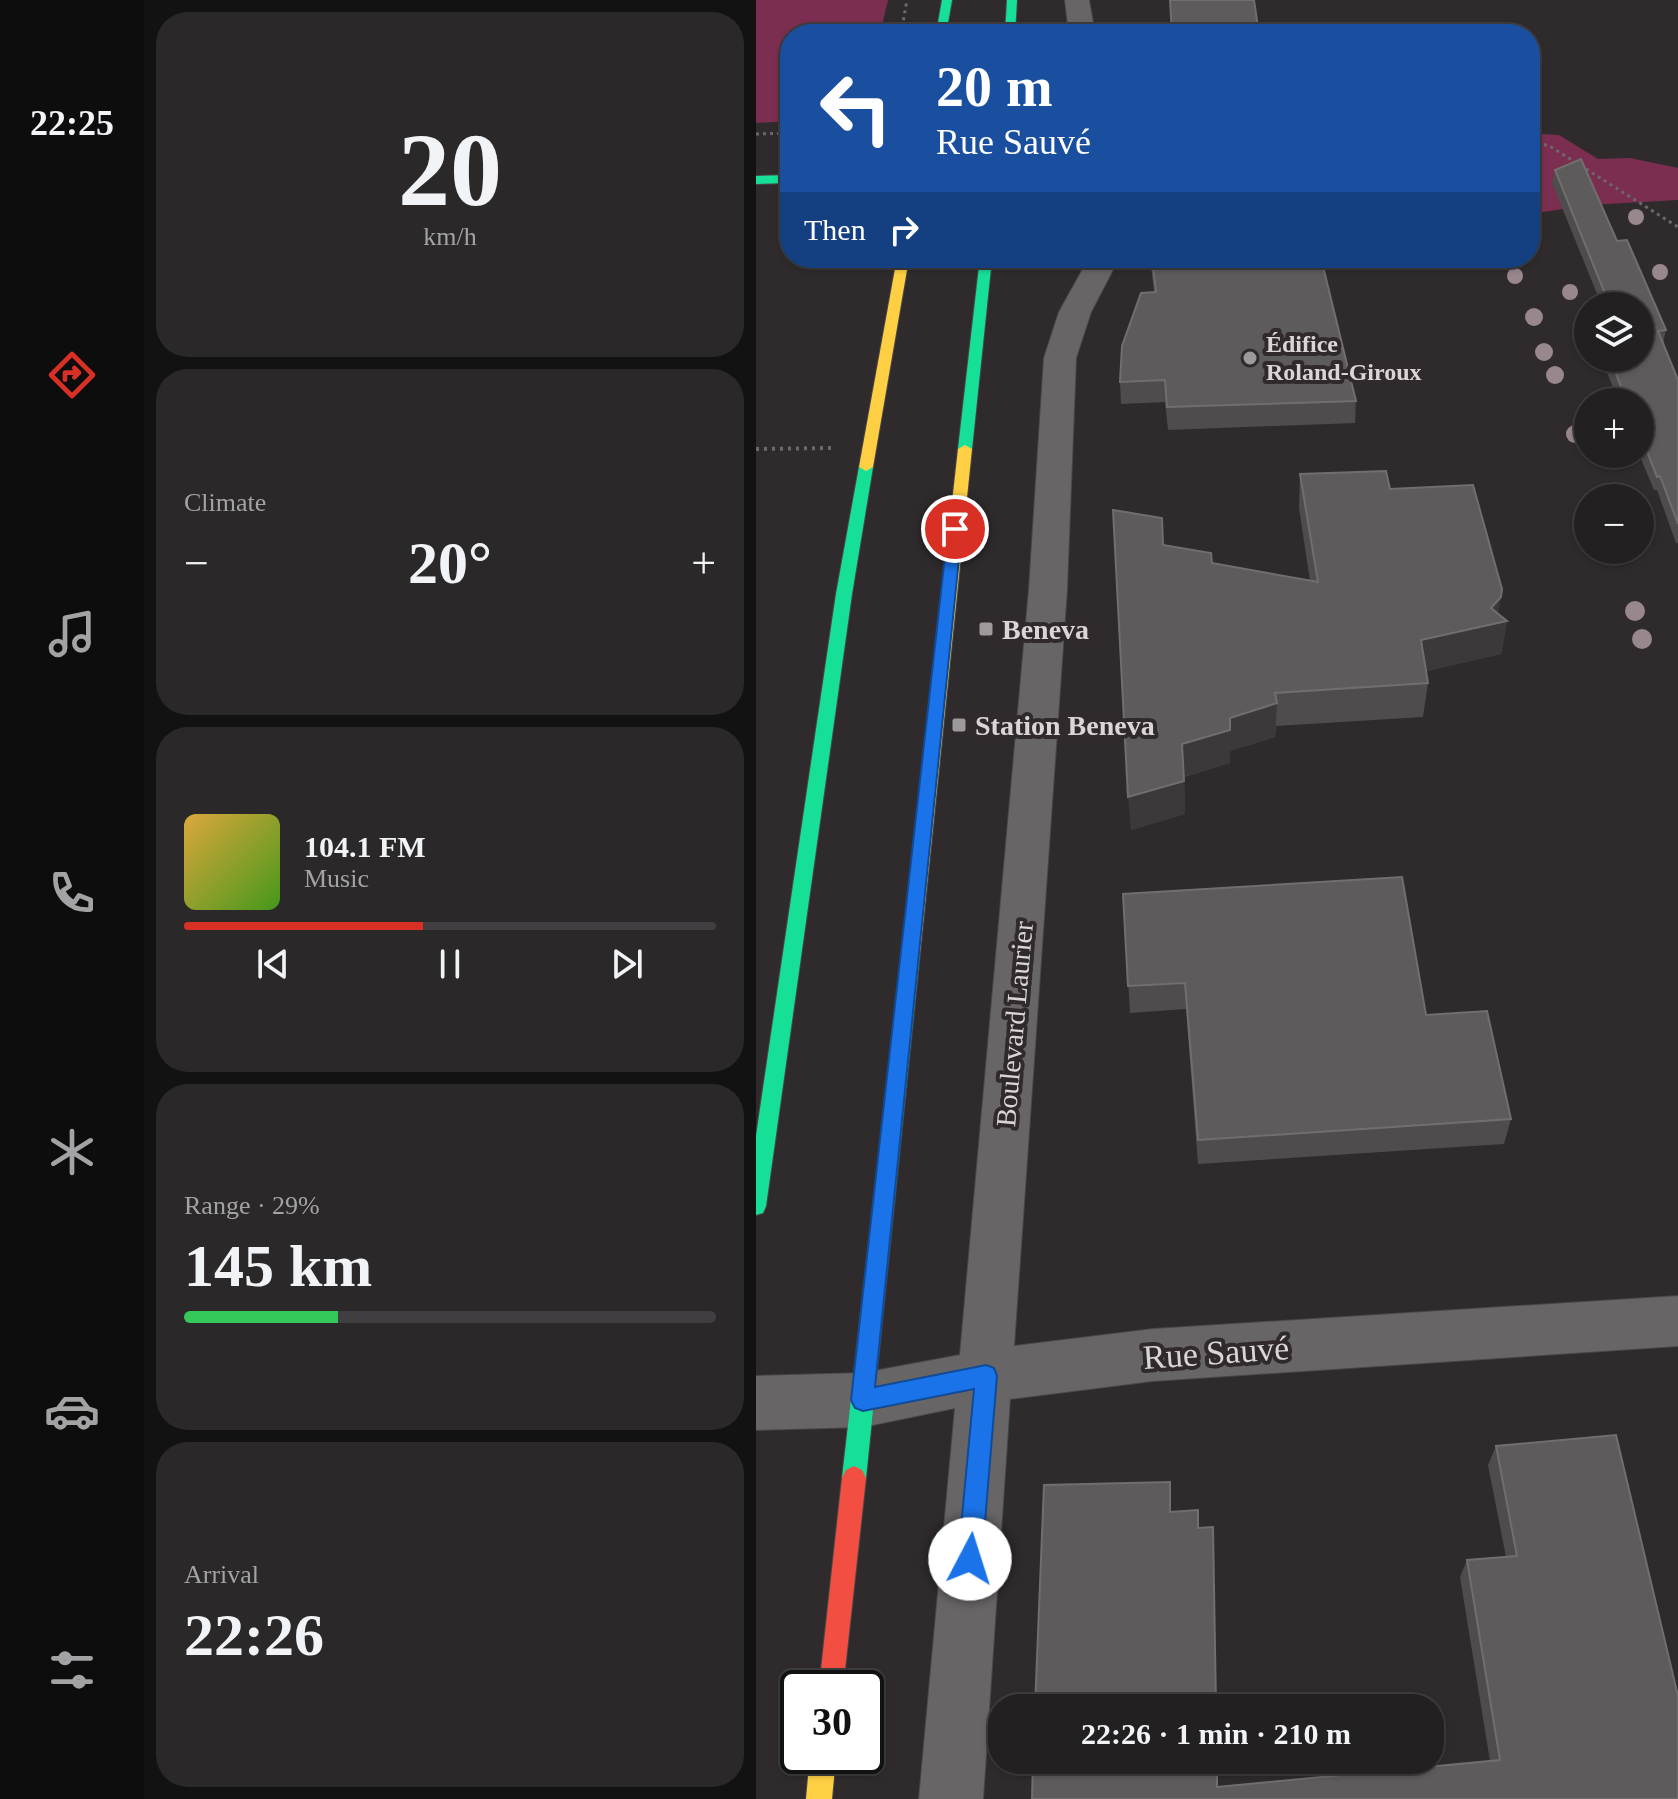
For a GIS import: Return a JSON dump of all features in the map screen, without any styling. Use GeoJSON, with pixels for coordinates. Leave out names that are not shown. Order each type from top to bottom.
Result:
{"type":"FeatureCollection","features":[{"type":"Feature","properties":{"kind":"main road"},"geometry":{"type":"LineString","coordinates":[[943,24],[947,0]]}},
{"type":"Feature","properties":{"kind":"main road"},"geometry":{"type":"LineString","coordinates":[[1011,24],[1012,0]]}},
{"type":"Feature","properties":{"kind":"main road"},"geometry":{"type":"LineString","coordinates":[[756,180],[780,179]]}},
{"type":"Feature","properties":{"kind":"main road"},"geometry":{"type":"LineString","coordinates":[[756,1206],[844,594],[901,268]]}},
{"type":"Feature","properties":{"kind":"main road"},"geometry":{"type":"LineString","coordinates":[[833,1670],[985,268]]}},
{"type":"Feature","properties":{"kind":"main road"},"geometry":{"type":"LineString","coordinates":[[819,1799],[821,1774]]}},
{"type":"Feature","properties":{"kind":"street"},"geometry":{"type":"LineString","coordinates":[[1077,0],[1079,24]]}},
{"type":"Feature","properties":{"kind":"street","name":"Boulevard Laurier"},"geometry":{"type":"LineString","coordinates":[[951,1799],[1048,589],[1060,358],[1075,312],[1099,268]]}},
{"type":"Feature","properties":{"kind":"street","name":"Rue Sauvé"},"geometry":{"type":"LineString","coordinates":[[756,1403],[863,1400],[986,1376],[1153,1355],[1678,1321]]}},
{"type":"Feature","properties":{"kind":"path"},"geometry":{"type":"LineString","coordinates":[[903,24],[907,0]]}},
{"type":"Feature","properties":{"kind":"path"},"geometry":{"type":"LineString","coordinates":[[756,134],[780,133]]}},
{"type":"Feature","properties":{"kind":"path"},"geometry":{"type":"LineString","coordinates":[[1540,145],[1548,145],[1678,227]]}},
{"type":"Feature","properties":{"kind":"path"},"geometry":{"type":"LineString","coordinates":[[756,449],[869,448]]}},
{"type":"Feature","properties":{"kind":"shaded area"},"geometry":{"type":"Polygon","coordinates":[[[756,0],[888,0],[882,24],[780,24],[780,122],[756,123],[756,0]]]}},
{"type":"Feature","properties":{"kind":"shaded area"},"geometry":{"type":"Polygon","coordinates":[[[1540,134],[1559,135],[1598,159],[1630,158],[1678,168],[1678,200],[1589,205],[1540,212],[1540,134]]]}},
{"type":"Feature","properties":{"kind":"building"},"geometry":{"type":"Polygon","coordinates":[[[1170,0],[1254,0],[1258,24],[1171,24],[1170,0]]]}},
{"type":"Feature","properties":{"kind":"building"},"geometry":{"type":"Polygon","coordinates":[[[1581,159],[1617,241],[1627,240],[1650,292],[1604,292],[1555,170],[1581,159]]]}},
{"type":"Feature","properties":{"kind":"building","name":"Édifice Roland-Giroux"},"geometry":{"type":"Polygon","coordinates":[[[1153,268],[1323,268],[1356,401],[1167,407],[1165,380],[1120,382],[1122,346],[1141,293],[1156,292],[1153,268]]]}},
{"type":"Feature","properties":{"kind":"building"},"geometry":{"type":"Polygon","coordinates":[[[1654,302],[1666,330],[1658,331],[1678,380],[1678,524],[1660,476],[1657,477],[1654,468],[1654,388],[1622,388],[1615,372],[1654,372],[1654,302]]]}},
{"type":"Feature","properties":{"kind":"building"},"geometry":{"type":"Polygon","coordinates":[[[1386,471],[1390,489],[1473,485],[1502,589],[1501,597],[1491,608],[1507,621],[1421,640],[1428,683],[1275,693],[1277,703],[1230,718],[1230,730],[1182,744],[1184,781],[1128,797],[1113,510],[1162,518],[1163,545],[1211,553],[1212,563],[1318,582],[1300,474],[1386,471]]]}},
{"type":"Feature","properties":{"kind":"building"},"geometry":{"type":"Polygon","coordinates":[[[1402,877],[1426,1015],[1487,1011],[1511,1119],[1198,1140],[1185,983],[1128,986],[1123,894],[1402,877]]]}},
{"type":"Feature","properties":{"kind":"building"},"geometry":{"type":"Polygon","coordinates":[[[1616,1435],[1678,1696],[1678,1799],[1032,1799],[1033,1774],[1217,1774],[1217,1787],[1353,1774],[1444,1774],[1444,1765],[1500,1760],[1467,1560],[1517,1556],[1496,1446],[1616,1435]]]}},
{"type":"Feature","properties":{"kind":"building"},"geometry":{"type":"Polygon","coordinates":[[[1170,1482],[1170,1512],[1198,1510],[1198,1528],[1213,1527],[1216,1694],[1036,1694],[1044,1485],[1170,1482]]]}},
{"type":"Feature","properties":{"kind":"traffic: fast"},"geometry":{"type":"LineString","coordinates":[[943,24],[947,0]]}},
{"type":"Feature","properties":{"kind":"traffic: fast"},"geometry":{"type":"LineString","coordinates":[[1011,24],[1012,0]]}},
{"type":"Feature","properties":{"kind":"traffic: fast"},"geometry":{"type":"LineString","coordinates":[[756,180],[780,179]]}},
{"type":"Feature","properties":{"kind":"traffic: fast"},"geometry":{"type":"LineString","coordinates":[[965,449],[985,268]]}},
{"type":"Feature","properties":{"kind":"traffic: fast"},"geometry":{"type":"LineString","coordinates":[[756,1206],[844,594],[866,467]]}},
{"type":"Feature","properties":{"kind":"traffic: fast"},"geometry":{"type":"LineString","coordinates":[[854,1478],[911,953]]}},
{"type":"Feature","properties":{"kind":"traffic: slow"},"geometry":{"type":"LineString","coordinates":[[866,467],[901,268]]}},
{"type":"Feature","properties":{"kind":"traffic: slow"},"geometry":{"type":"LineString","coordinates":[[911,953],[965,449]]}},
{"type":"Feature","properties":{"kind":"traffic: slow"},"geometry":{"type":"LineString","coordinates":[[819,1799],[821,1774]]}},
{"type":"Feature","properties":{"kind":"traffic: jam"},"geometry":{"type":"LineString","coordinates":[[833,1670],[854,1478]]}},
{"type":"Feature","properties":{"kind":"place","name":"Édifice Roland-Giroux"},"geometry":{"type":"Point","coordinates":[1250,358]}},
{"type":"Feature","properties":{"kind":"place","name":"Beneva"},"geometry":{"type":"Point","coordinates":[986,629]}},
{"type":"Feature","properties":{"kind":"place","name":"Station Beneva"},"geometry":{"type":"Point","coordinates":[959,725]}},
{"type":"Feature","properties":{"kind":"route"},"geometry":{"type":"LineString","coordinates":[[955,529],[863,1400],[986,1376],[970,1559]]}}]}
